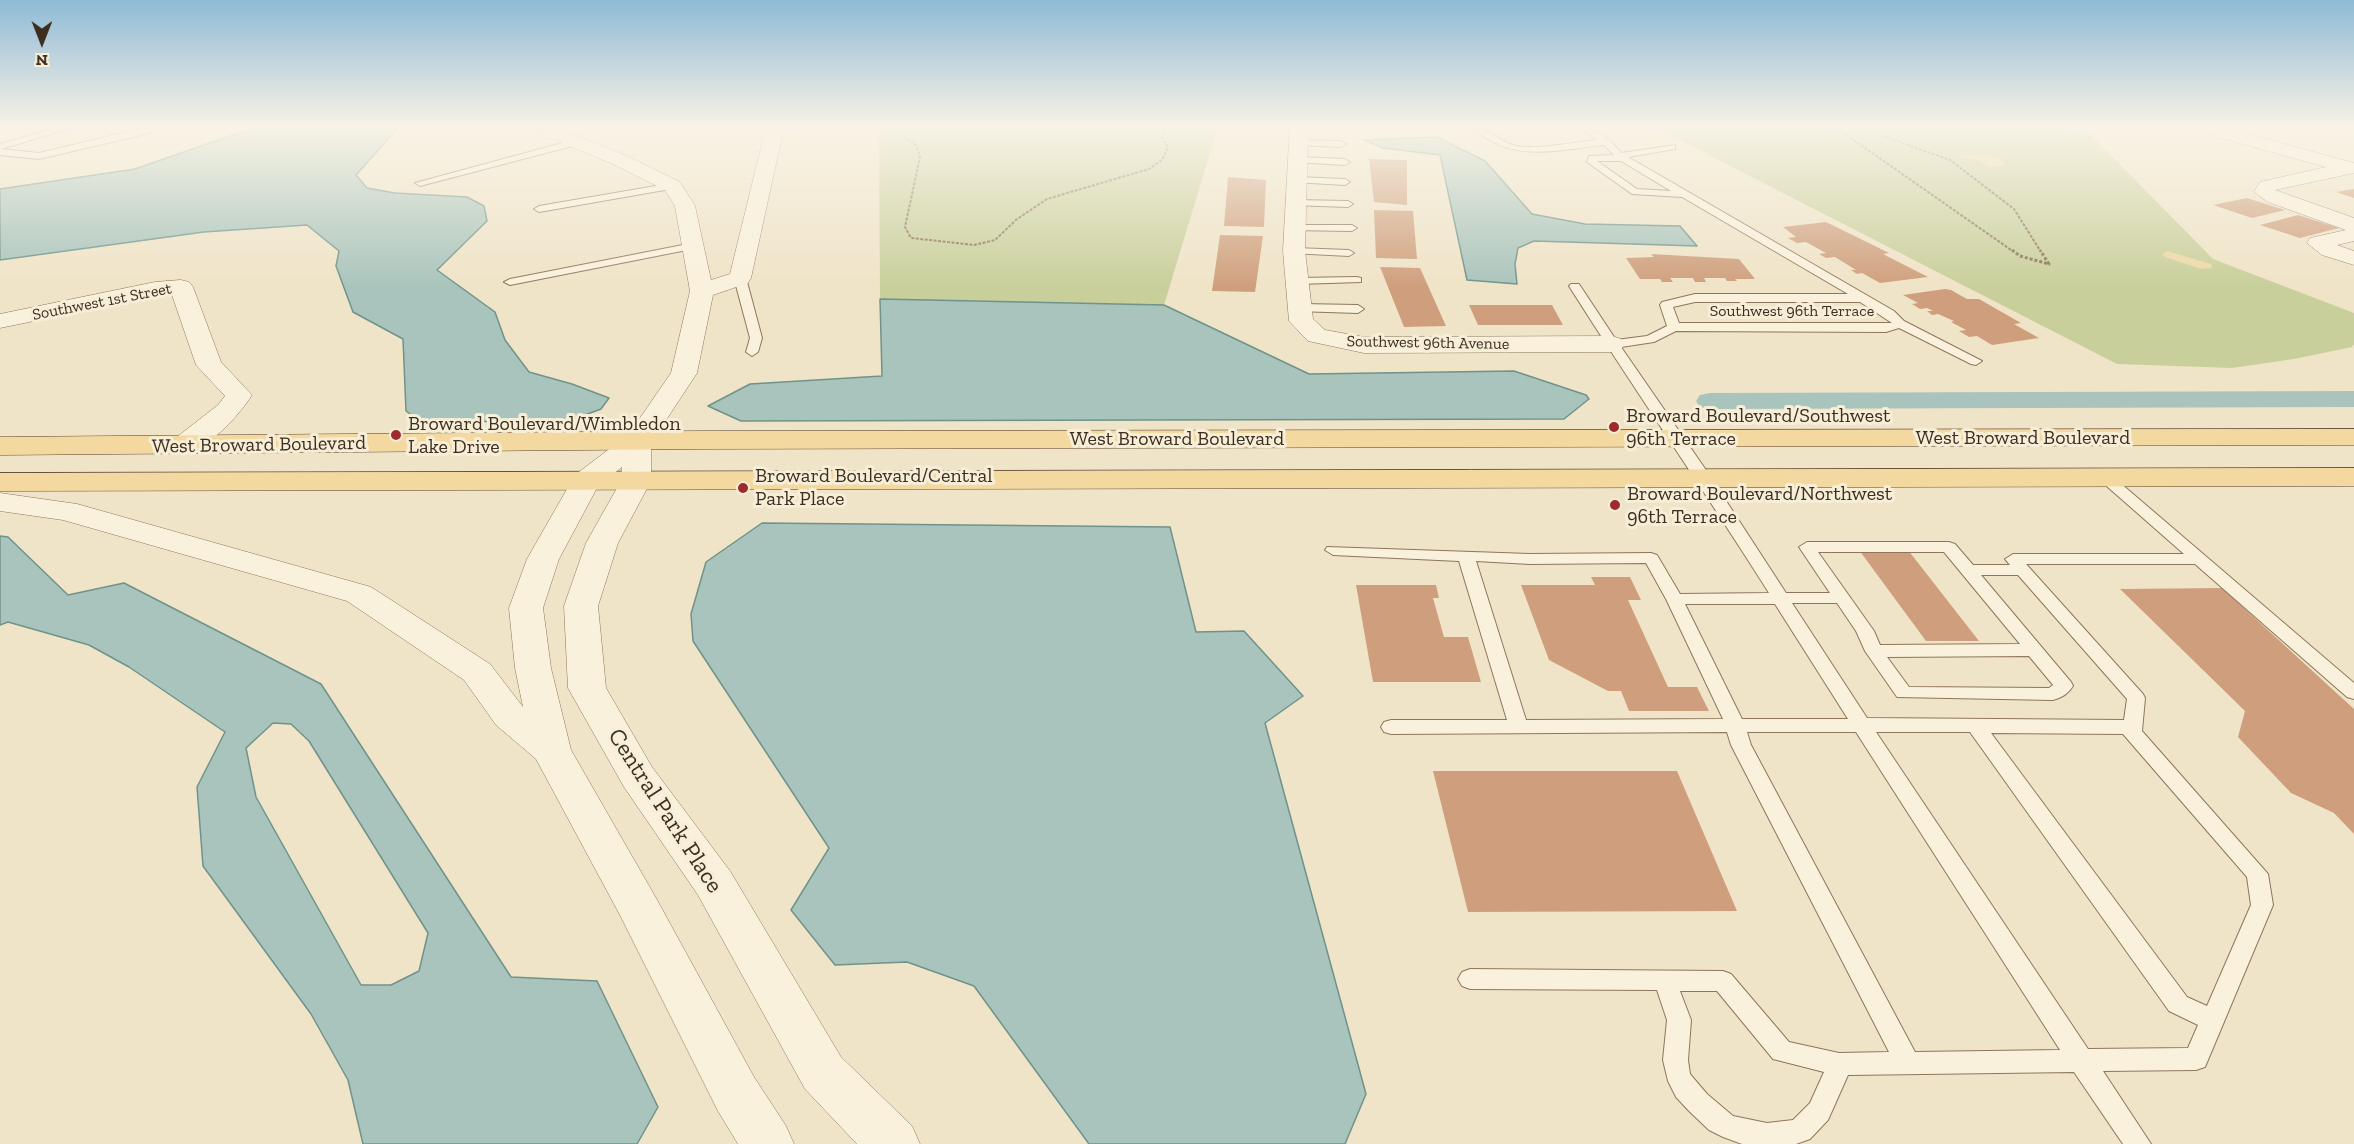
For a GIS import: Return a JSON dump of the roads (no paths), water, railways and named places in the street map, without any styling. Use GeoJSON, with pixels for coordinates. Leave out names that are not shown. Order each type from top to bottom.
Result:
{"type":"FeatureCollection","features":[{"type":"Feature","properties":{"kind":"main road","name":"West Broward Boulevard"},"geometry":{"type":"LineString","coordinates":[[0,446],[639,440],[2354,436]]}},
{"type":"Feature","properties":{"kind":"main road"},"geometry":{"type":"LineString","coordinates":[[0,464],[129,463],[183,446]]}},
{"type":"Feature","properties":{"kind":"main road","name":"West Broward Boulevard"},"geometry":{"type":"LineString","coordinates":[[0,482],[2354,477]]}},
{"type":"Feature","properties":{"kind":"street"},"geometry":{"type":"LineString","coordinates":[[662,180],[673,186],[685,206],[702,291],[684,373],[639,440],[586,481],[543,559],[526,608],[533,668],[551,750],[640,911],[736,1094],[767,1144]]}},
{"type":"Feature","properties":{"kind":"street"},"geometry":{"type":"LineString","coordinates":[[702,291],[740,278],[763,180]]}},
{"type":"Feature","properties":{"kind":"street","name":"Southwest 96th Avenue"},"geometry":{"type":"LineString","coordinates":[[1296,180],[1294,251],[1301,321],[1317,336],[1364,345],[1612,344]]}},
{"type":"Feature","properties":{"kind":"street"},"geometry":{"type":"LineString","coordinates":[[2294,180],[2267,186],[2264,192],[2278,200],[2342,220],[2350,236],[2318,243],[2330,250],[2354,258]]}},
{"type":"Feature","properties":{"kind":"street","name":"Southwest 1st Street"},"geometry":{"type":"LineString","coordinates":[[0,321],[155,289],[181,287],[209,365],[239,394],[228,411],[183,446]]}},
{"type":"Feature","properties":{"kind":"street","name":"Central Park Place"},"geometry":{"type":"LineString","coordinates":[[639,440],[636,481],[602,543],[580,606],[587,687],[638,777],[714,883],[823,1073],[892,1144]]}},
{"type":"Feature","properties":{"kind":"street"},"geometry":{"type":"LineString","coordinates":[[0,502],[66,511],[359,594],[477,672],[509,716],[551,750]]}},
{"type":"Feature","properties":{"kind":"lane"},"geometry":{"type":"LineString","coordinates":[[420,183],[430,180]]}},
{"type":"Feature","properties":{"kind":"lane"},"geometry":{"type":"LineString","coordinates":[[1318,180],[1347,204]]}},
{"type":"Feature","properties":{"kind":"lane"},"geometry":{"type":"LineString","coordinates":[[1341,180],[1345,182]]}},
{"type":"Feature","properties":{"kind":"lane"},"geometry":{"type":"LineString","coordinates":[[1618,180],[1635,192],[1684,194]]}},
{"type":"Feature","properties":{"kind":"lane","name":"Southwest 96th Terrace"},"geometry":{"type":"LineString","coordinates":[[1612,344],[1650,339],[1674,327],[1886,328],[1900,324],[1890,314],[1661,180]]}},
{"type":"Feature","properties":{"kind":"lane"},"geometry":{"type":"LineString","coordinates":[[539,209],[673,186]]}},
{"type":"Feature","properties":{"kind":"lane"},"geometry":{"type":"LineString","coordinates":[[1294,228],[1352,228]]}},
{"type":"Feature","properties":{"kind":"lane"},"geometry":{"type":"LineString","coordinates":[[510,282],[693,246]]}},
{"type":"Feature","properties":{"kind":"lane"},"geometry":{"type":"LineString","coordinates":[[1294,251],[1349,253]]}},
{"type":"Feature","properties":{"kind":"lane"},"geometry":{"type":"LineString","coordinates":[[740,278],[756,338],[752,352]]}},
{"type":"Feature","properties":{"kind":"lane"},"geometry":{"type":"LineString","coordinates":[[1297,281],[1357,280]]}},
{"type":"Feature","properties":{"kind":"lane"},"geometry":{"type":"LineString","coordinates":[[1575,286],[1705,480],[2080,1061],[2138,1144]]}},
{"type":"Feature","properties":{"kind":"lane","name":"Southwest 96th Terrace"},"geometry":{"type":"LineString","coordinates":[[1674,327],[1666,305],[1695,298],[1863,298]]}},
{"type":"Feature","properties":{"kind":"lane"},"geometry":{"type":"LineString","coordinates":[[1300,308],[1358,309]]}},
{"type":"Feature","properties":{"kind":"lane"},"geometry":{"type":"LineString","coordinates":[[1900,324],[1976,361]]}},
{"type":"Feature","properties":{"kind":"lane"},"geometry":{"type":"LineString","coordinates":[[2107,479],[2354,693]]}},
{"type":"Feature","properties":{"kind":"lane"},"geometry":{"type":"LineString","coordinates":[[1806,547],[1949,547],[2064,686],[2053,694],[1904,693],[1874,651],[1865,631],[1842,598],[1806,547]]}},
{"type":"Feature","properties":{"kind":"lane"},"geometry":{"type":"LineString","coordinates":[[1332,550],[1530,560],[1651,558],[1674,598],[1729,708],[1741,745],[1908,1063]]}},
{"type":"Feature","properties":{"kind":"lane"},"geometry":{"type":"LineString","coordinates":[[1466,557],[1519,727]]}},
{"type":"Feature","properties":{"kind":"lane"},"geometry":{"type":"LineString","coordinates":[[1470,980],[1723,981],[1782,1051],[1839,1064],[2196,1059],[2262,905],[2257,874],[2132,732],[2136,698],[2013,559],[2198,559]]}},
{"type":"Feature","properties":{"kind":"lane"},"geometry":{"type":"LineString","coordinates":[[1968,570],[2022,570]]}},
{"type":"Feature","properties":{"kind":"lane"},"geometry":{"type":"LineString","coordinates":[[1674,598],[1842,598]]}},
{"type":"Feature","properties":{"kind":"lane"},"geometry":{"type":"LineString","coordinates":[[1874,651],[2034,650]]}},
{"type":"Feature","properties":{"kind":"lane"},"geometry":{"type":"LineString","coordinates":[[1391,727],[1861,725],[2133,727]]}},
{"type":"Feature","properties":{"kind":"lane"},"geometry":{"type":"LineString","coordinates":[[1975,725],[2178,1004],[2212,1020]]}},
{"type":"Feature","properties":{"kind":"lane"},"geometry":{"type":"LineString","coordinates":[[1664,981],[1679,1019],[1675,1050],[1678,1076],[1697,1102],[1726,1126],[1761,1135],[1789,1134],[1807,1127],[1824,1105],[1839,1064]]}},
{"type":"Feature","properties":{"kind":"water"},"geometry":{"type":"Polygon","coordinates":[[[58,180],[361,180],[367,188],[395,193],[467,197],[484,206],[487,221],[437,270],[495,312],[505,340],[529,372],[572,384],[609,398],[601,409],[566,422],[419,421],[406,411],[403,339],[353,312],[336,266],[339,251],[307,225],[204,232],[0,260],[0,189],[58,180]]]}},
{"type":"Feature","properties":{"kind":"water"},"geometry":{"type":"Polygon","coordinates":[[[1445,180],[1502,180],[1532,214],[1585,224],[1680,226],[1697,246],[1534,241],[1518,248],[1515,264],[1517,284],[1467,280],[1445,180]]]}},
{"type":"Feature","properties":{"kind":"water"},"geometry":{"type":"Polygon","coordinates":[[[880,299],[1164,305],[1309,374],[1514,371],[1586,395],[1589,399],[1564,419],[741,421],[708,406],[750,384],[882,376],[880,299]]]}},
{"type":"Feature","properties":{"kind":"water"},"geometry":{"type":"Polygon","coordinates":[[[762,523],[1170,527],[1196,632],[1244,631],[1303,696],[1265,723],[1366,1094],[1345,1144],[1089,1144],[974,986],[907,962],[835,965],[791,910],[829,848],[693,641],[691,614],[706,562],[762,523]]]}},
{"type":"Feature","properties":{"kind":"water"},"geometry":{"type":"Polygon","coordinates":[[[0,536],[8,537],[68,595],[124,583],[321,684],[511,977],[597,981],[658,1107],[637,1144],[363,1144],[348,1080],[311,1014],[203,866],[197,787],[225,732],[129,667],[89,645],[8,622],[0,625],[0,536]],[[273,723],[246,748],[256,797],[361,985],[391,985],[419,971],[428,933],[309,741],[291,724],[273,723]]]}},
{"type":"Feature","properties":{"kind":"waterway"},"geometry":{"type":"LineString","coordinates":[[1710,401],[2354,399]]}},
{"type":"Feature","properties":{"kind":"place","name":"Broward Boulevard/Southwest 96th Terrace"},"geometry":{"type":"Point","coordinates":[1614,427]}},
{"type":"Feature","properties":{"kind":"place","name":"Broward Boulevard/Wimbledon Lake Drive"},"geometry":{"type":"Point","coordinates":[396,435]}},
{"type":"Feature","properties":{"kind":"place","name":"Broward Boulevard/Central Park Place"},"geometry":{"type":"Point","coordinates":[743,488]}},
{"type":"Feature","properties":{"kind":"place","name":"Broward Boulevard/Northwest 96th Terrace"},"geometry":{"type":"Point","coordinates":[1615,505]}}]}
